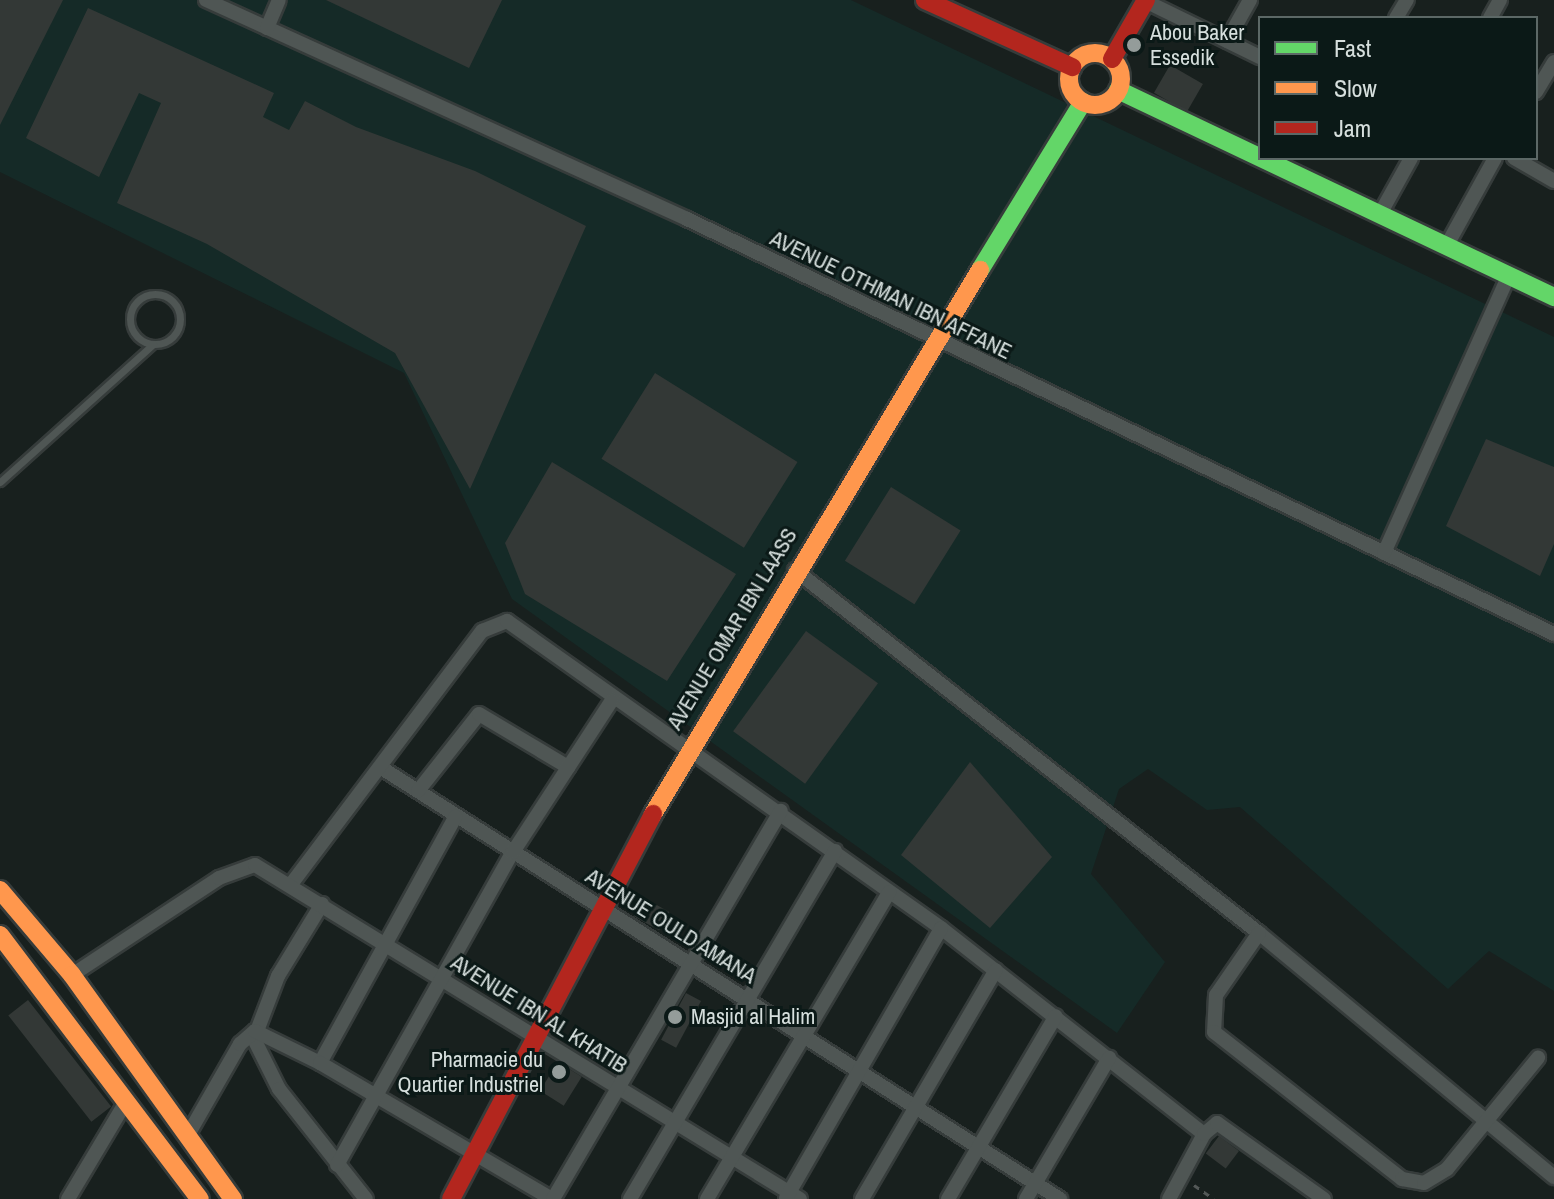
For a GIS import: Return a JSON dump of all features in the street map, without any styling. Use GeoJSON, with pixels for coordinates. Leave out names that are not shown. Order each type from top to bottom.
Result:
{"type":"FeatureCollection","features":[{"type":"Feature","properties":{"kind":"street","name":"AVENUE OTHMAN IBN AFFANE"},"geometry":{"type":"LineString","coordinates":[[206,0],[687,219],[936,343],[1554,634]]}},
{"type":"Feature","properties":{"kind":"street"},"geometry":{"type":"LineString","coordinates":[[267,28],[279,0]]}},
{"type":"Feature","properties":{"kind":"street"},"geometry":{"type":"LineString","coordinates":[[925,0],[1072,67]]}},
{"type":"Feature","properties":{"kind":"street"},"geometry":{"type":"LineString","coordinates":[[1112,59],[1145,0],[1258,56]]}},
{"type":"Feature","properties":{"kind":"street"},"geometry":{"type":"LineString","coordinates":[[1227,41],[1250,0]]}},
{"type":"Feature","properties":{"kind":"street"},"geometry":{"type":"LineString","coordinates":[[1090,53],[1112,59],[1121,74],[1118,90],[1099,104],[1083,102],[1070,83],[1072,67],[1090,53]]}},
{"type":"Feature","properties":{"kind":"street"},"geometry":{"type":"LineString","coordinates":[[1544,89],[1554,62]]}},
{"type":"Feature","properties":{"kind":"street"},"geometry":{"type":"LineString","coordinates":[[1118,90],[1257,152]]}},
{"type":"Feature","properties":{"kind":"street","name":"AVENUE OMAR IBN LAASS"},"geometry":{"type":"LineString","coordinates":[[451,1199],[605,911],[687,749],[1083,102]]}},
{"type":"Feature","properties":{"kind":"street"},"geometry":{"type":"LineString","coordinates":[[1273,160],[1554,297]]}},
{"type":"Feature","properties":{"kind":"street"},"geometry":{"type":"LineString","coordinates":[[1380,214],[1410,160]]}},
{"type":"Feature","properties":{"kind":"street"},"geometry":{"type":"LineString","coordinates":[[1447,245],[1494,160]]}},
{"type":"Feature","properties":{"kind":"street"},"geometry":{"type":"LineString","coordinates":[[1517,160],[1554,181]]}},
{"type":"Feature","properties":{"kind":"street"},"geometry":{"type":"LineString","coordinates":[[1384,553],[1509,275]]}},
{"type":"Feature","properties":{"kind":"street"},"geometry":{"type":"LineString","coordinates":[[795,570],[1259,933],[1554,1177]]}},
{"type":"Feature","properties":{"kind":"street"},"geometry":{"type":"LineString","coordinates":[[292,883],[490,623],[514,624],[612,700],[781,811],[941,928],[1204,1134]]}},
{"type":"Feature","properties":{"kind":"street"},"geometry":{"type":"LineString","coordinates":[[337,1165],[444,980],[513,852],[612,700]]}},
{"type":"Feature","properties":{"kind":"street"},"geometry":{"type":"LineString","coordinates":[[418,791],[479,714],[568,767]]}},
{"type":"Feature","properties":{"kind":"street","name":"AVENUE OULD AMANA"},"geometry":{"type":"LineString","coordinates":[[380,767],[1060,1199]]}},
{"type":"Feature","properties":{"kind":"street"},"geometry":{"type":"LineString","coordinates":[[255,1031],[320,1063],[553,1199],[688,962],[781,811]]}},
{"type":"Feature","properties":{"kind":"street"},"geometry":{"type":"LineString","coordinates":[[320,1063],[381,944],[455,817]]}},
{"type":"Feature","properties":{"kind":"street"},"geometry":{"type":"LineString","coordinates":[[630,1199],[743,998],[835,851]]}},
{"type":"Feature","properties":{"kind":"street","name":"AVENUE IBN AL KHATIB"},"geometry":{"type":"LineString","coordinates":[[72,975],[219,878],[255,865],[292,883],[381,944],[792,1197]]}},
{"type":"Feature","properties":{"kind":"street"},"geometry":{"type":"LineString","coordinates":[[0,890],[72,975],[189,1133],[233,1199]]}},
{"type":"Feature","properties":{"kind":"street"},"geometry":{"type":"LineString","coordinates":[[707,1199],[889,892]]}},
{"type":"Feature","properties":{"kind":"street"},"geometry":{"type":"LineString","coordinates":[[322,904],[278,976],[255,1031],[255,1048],[279,1089],[366,1199]]}},
{"type":"Feature","properties":{"kind":"street"},"geometry":{"type":"LineString","coordinates":[[792,1197],[857,1070],[941,928]]}},
{"type":"Feature","properties":{"kind":"street"},"geometry":{"type":"LineString","coordinates":[[1259,933],[1211,1005],[1211,1024],[1226,1047],[1390,1173],[1413,1183],[1436,1179],[1538,1058]]}},
{"type":"Feature","properties":{"kind":"street"},"geometry":{"type":"LineString","coordinates":[[0,935],[200,1199]]}},
{"type":"Feature","properties":{"kind":"street"},"geometry":{"type":"LineString","coordinates":[[862,1199],[996,970]]}},
{"type":"Feature","properties":{"kind":"street"},"geometry":{"type":"LineString","coordinates":[[948,1199],[1056,1016]]}},
{"type":"Feature","properties":{"kind":"street"},"geometry":{"type":"LineString","coordinates":[[189,1133],[240,1044],[255,1031]]}},
{"type":"Feature","properties":{"kind":"street"},"geometry":{"type":"LineString","coordinates":[[1026,1199],[1109,1058]]}},
{"type":"Feature","properties":{"kind":"street"},"geometry":{"type":"LineString","coordinates":[[68,1199],[127,1100]]}},
{"type":"Feature","properties":{"kind":"street"},"geometry":{"type":"LineString","coordinates":[[1169,1199],[1204,1134],[1213,1124],[1226,1126],[1324,1199]]}},
{"type":"Feature","properties":{"kind":"lane"},"geometry":{"type":"LineString","coordinates":[[0,482],[153,344],[176,333],[180,321],[178,308],[157,294],[144,296],[130,317],[141,340],[153,344]]}},
{"type":"Feature","properties":{"kind":"path"},"geometry":{"type":"LineString","coordinates":[[1182,1177],[1214,1199]]}},
{"type":"Feature","properties":{"kind":"shaded area"},"geometry":{"type":"Polygon","coordinates":[[[0,0],[851,0],[1554,337],[1554,991],[1489,951],[1448,989],[1240,807],[1207,810],[1148,769],[1119,789],[1091,874],[1165,962],[1117,1033],[512,599],[404,373],[0,172],[0,0]]]}},
{"type":"Feature","properties":{"kind":"building"},"geometry":{"type":"Polygon","coordinates":[[[0,0],[63,0],[0,125],[0,0]]]}},
{"type":"Feature","properties":{"kind":"building"},"geometry":{"type":"Polygon","coordinates":[[[326,0],[502,0],[469,68],[326,0]]]}},
{"type":"Feature","properties":{"kind":"building"},"geometry":{"type":"Polygon","coordinates":[[[88,8],[274,93],[263,117],[289,130],[305,101],[356,127],[475,171],[586,226],[470,489],[395,353],[207,244],[117,203],[161,103],[139,93],[99,177],[26,138],[88,8]]]}},
{"type":"Feature","properties":{"kind":"building"},"geometry":{"type":"Polygon","coordinates":[[[1170,65],[1203,84],[1187,112],[1154,93],[1170,65]]]}},
{"type":"Feature","properties":{"kind":"building"},"geometry":{"type":"Polygon","coordinates":[[[655,373],[797,462],[744,548],[601,459],[655,373]]]}},
{"type":"Feature","properties":{"kind":"building"},"geometry":{"type":"Polygon","coordinates":[[[1486,439],[1554,467],[1554,544],[1540,576],[1446,526],[1486,439]]]}},
{"type":"Feature","properties":{"kind":"building"},"geometry":{"type":"Polygon","coordinates":[[[552,462],[736,574],[667,681],[525,594],[505,543],[552,462]]]}},
{"type":"Feature","properties":{"kind":"building"},"geometry":{"type":"Polygon","coordinates":[[[891,487],[961,530],[914,604],[845,561],[891,487]]]}},
{"type":"Feature","properties":{"kind":"building"},"geometry":{"type":"Polygon","coordinates":[[[806,631],[878,683],[805,784],[733,731],[806,631]]]}},
{"type":"Feature","properties":{"kind":"building"},"geometry":{"type":"Polygon","coordinates":[[[970,762],[1052,857],[990,928],[901,855],[970,762]]]}},
{"type":"Feature","properties":{"kind":"building"},"geometry":{"type":"Polygon","coordinates":[[[644,898],[669,912],[659,930],[634,916],[644,898]]]}},
{"type":"Feature","properties":{"kind":"building"},"geometry":{"type":"Polygon","coordinates":[[[686,993],[701,1001],[676,1048],[661,1040],[686,993]]]}},
{"type":"Feature","properties":{"kind":"building"},"geometry":{"type":"Polygon","coordinates":[[[28,1000],[111,1106],[91,1122],[8,1015],[28,1000]]]}},
{"type":"Feature","properties":{"kind":"building"},"geometry":{"type":"Polygon","coordinates":[[[600,1044],[624,1058],[616,1073],[592,1059],[600,1044]]]}},
{"type":"Feature","properties":{"kind":"building"},"geometry":{"type":"Polygon","coordinates":[[[558,1062],[582,1077],[564,1106],[540,1091],[558,1062]]]}},
{"type":"Feature","properties":{"kind":"building"},"geometry":{"type":"Polygon","coordinates":[[[1219,1136],[1239,1151],[1226,1169],[1206,1154],[1219,1136]]]}},
{"type":"Feature","properties":{"kind":"traffic: fast"},"geometry":{"type":"LineString","coordinates":[[1118,90],[1258,156]]}},
{"type":"Feature","properties":{"kind":"traffic: fast"},"geometry":{"type":"LineString","coordinates":[[980,270],[1083,102]]}},
{"type":"Feature","properties":{"kind":"traffic: fast"},"geometry":{"type":"LineString","coordinates":[[1265,160],[1554,297]]}},
{"type":"Feature","properties":{"kind":"traffic: slow"},"geometry":{"type":"LineString","coordinates":[[1095,53],[1113,61],[1121,79],[1113,97],[1095,105],[1077,97],[1069,79],[1077,61],[1095,53]]}},
{"type":"Feature","properties":{"kind":"traffic: slow"},"geometry":{"type":"LineString","coordinates":[[653,814],[980,270]]}},
{"type":"Feature","properties":{"kind":"traffic: slow"},"geometry":{"type":"LineString","coordinates":[[0,890],[72,975],[233,1199]]}},
{"type":"Feature","properties":{"kind":"traffic: slow"},"geometry":{"type":"LineString","coordinates":[[0,935],[200,1199]]}},
{"type":"Feature","properties":{"kind":"traffic: jam"},"geometry":{"type":"LineString","coordinates":[[925,0],[1072,67]]}},
{"type":"Feature","properties":{"kind":"traffic: jam"},"geometry":{"type":"LineString","coordinates":[[1112,59],[1146,0]]}},
{"type":"Feature","properties":{"kind":"traffic: jam"},"geometry":{"type":"LineString","coordinates":[[451,1199],[653,814]]}},
{"type":"Feature","properties":{"kind":"place","name":"Abou Baker Essedik"},"geometry":{"type":"Point","coordinates":[1134,45]}},
{"type":"Feature","properties":{"kind":"place","name":"Masjid al Halim"},"geometry":{"type":"Point","coordinates":[675,1017]}},
{"type":"Feature","properties":{"kind":"place","name":"Pharmacie du Quartier Industriel"},"geometry":{"type":"Point","coordinates":[559,1072]}}]}
